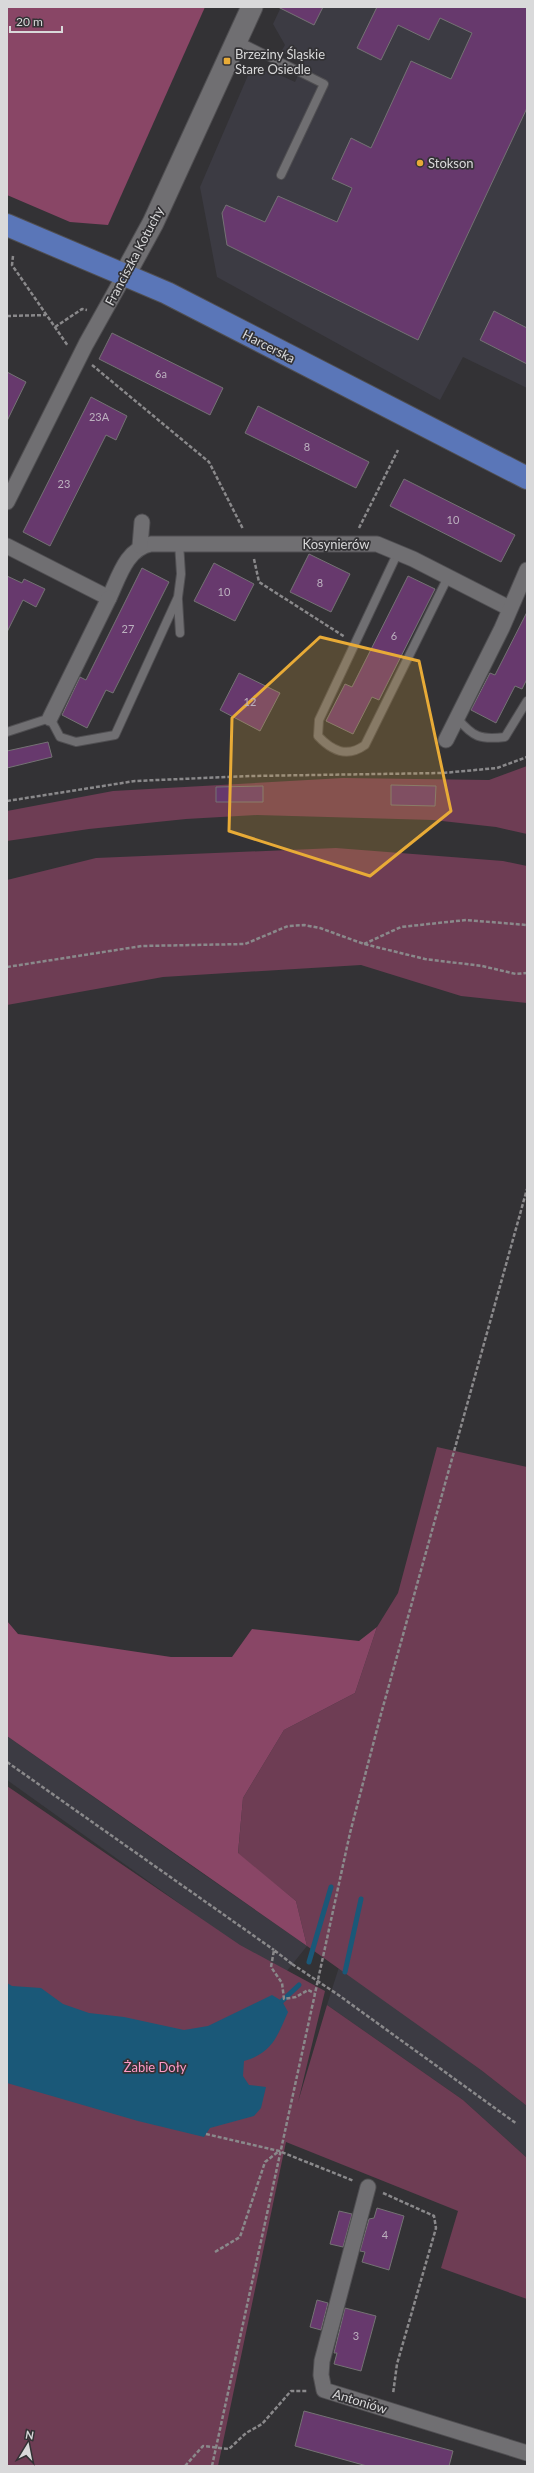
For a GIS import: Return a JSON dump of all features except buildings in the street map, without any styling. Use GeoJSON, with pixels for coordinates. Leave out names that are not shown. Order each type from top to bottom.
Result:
{"type":"FeatureCollection","features":[{"type":"Feature","properties":{"kind":"main road","name":"Harcerska"},"geometry":{"type":"LineString","coordinates":[[7,225],[79,254],[124,276],[181,300],[527,478]]}},
{"type":"Feature","properties":{"kind":"street","name":"Franciszka Kotuchy"},"geometry":{"type":"LineString","coordinates":[[7,502],[80,357],[153,222],[252,7]]}},
{"type":"Feature","properties":{"kind":"street"},"geometry":{"type":"LineString","coordinates":[[140,546],[142,522]]}},
{"type":"Feature","properties":{"kind":"street","name":"Kosynierów"},"geometry":{"type":"LineString","coordinates":[[179,543],[377,544],[398,552],[509,608]]}},
{"type":"Feature","properties":{"kind":"street"},"geometry":{"type":"LineString","coordinates":[[50,718],[133,552],[140,546],[179,543]]}},
{"type":"Feature","properties":{"kind":"street"},"geometry":{"type":"LineString","coordinates":[[7,546],[109,598]]}},
{"type":"Feature","properties":{"kind":"street"},"geometry":{"type":"LineString","coordinates":[[446,740],[502,628],[509,608],[527,570]]}},
{"type":"Feature","properties":{"kind":"street","name":"Antoniów"},"geometry":{"type":"LineString","coordinates":[[368,2187],[322,2361],[321,2375],[324,2390],[527,2452]]}},
{"type":"Feature","properties":{"kind":"lane"},"geometry":{"type":"LineString","coordinates":[[237,41],[324,84],[281,175]]}},
{"type":"Feature","properties":{"kind":"lane"},"geometry":{"type":"LineString","coordinates":[[179,543],[181,574],[178,597],[180,633]]}},
{"type":"Feature","properties":{"kind":"lane"},"geometry":{"type":"LineString","coordinates":[[398,552],[319,720],[318,736],[328,746],[344,753],[356,752],[365,745],[371,736],[448,577]]}},
{"type":"Feature","properties":{"kind":"lane"},"geometry":{"type":"LineString","coordinates":[[7,732],[50,718],[60,737],[76,742],[114,734],[178,597]]}},
{"type":"Feature","properties":{"kind":"lane"},"geometry":{"type":"LineString","coordinates":[[456,718],[469,732],[486,739],[506,737],[527,701]]}},
{"type":"Feature","properties":{"kind":"path"},"geometry":{"type":"LineString","coordinates":[[13,256],[12,265],[72,351],[209,462],[251,544],[259,582],[355,644]]}},
{"type":"Feature","properties":{"kind":"path"},"geometry":{"type":"LineString","coordinates":[[55,327],[82,309],[91,311]]}},
{"type":"Feature","properties":{"kind":"path"},"geometry":{"type":"LineString","coordinates":[[7,316],[46,315]]}},
{"type":"Feature","properties":{"kind":"path"},"geometry":{"type":"LineString","coordinates":[[351,544],[398,450]]}},
{"type":"Feature","properties":{"kind":"path"},"geometry":{"type":"LineString","coordinates":[[7,801],[135,781],[250,776],[443,773],[497,768],[527,757]]}},
{"type":"Feature","properties":{"kind":"path"},"geometry":{"type":"LineString","coordinates":[[364,944],[401,927],[466,920],[527,925]]}},
{"type":"Feature","properties":{"kind":"path"},"geometry":{"type":"LineString","coordinates":[[7,967],[142,946],[245,944],[288,926],[304,925],[320,928],[364,944],[425,959],[482,966],[516,974],[527,973]]}},
{"type":"Feature","properties":{"kind":"path"},"geometry":{"type":"LineString","coordinates":[[212,2466],[279,2151],[350,1833],[381,1714],[527,1189]]}},
{"type":"Feature","properties":{"kind":"path"},"geometry":{"type":"LineString","coordinates":[[7,1762],[292,1964],[458,2079],[518,2124]]}},
{"type":"Feature","properties":{"kind":"path"},"geometry":{"type":"LineString","coordinates":[[274,1950],[271,1967],[282,1983],[284,1999],[296,1997],[308,1990],[314,1993]]}},
{"type":"Feature","properties":{"kind":"path"},"geometry":{"type":"LineString","coordinates":[[206,2134],[279,2151],[368,2187],[434,2216],[436,2228],[397,2364],[392,2411]]}},
{"type":"Feature","properties":{"kind":"path"},"geometry":{"type":"LineString","coordinates":[[215,2252],[240,2237],[265,2162],[279,2151]]}},
{"type":"Feature","properties":{"kind":"path"},"geometry":{"type":"LineString","coordinates":[[185,2466],[203,2446],[229,2448],[246,2433],[262,2424],[291,2391],[324,2390]]}},
{"type":"Feature","properties":{"kind":"highlighted area"},"geometry":{"type":"Polygon","coordinates":[[[320,637],[419,661],[451,811],[370,876],[229,831],[232,718],[320,637]]]}},
{"type":"Feature","properties":{"kind":"shaded area"},"geometry":{"type":"Polygon","coordinates":[[[7,7],[205,7],[108,225],[70,222],[7,195],[7,7]]]}},
{"type":"Feature","properties":{"kind":"shaded area"},"geometry":{"type":"Polygon","coordinates":[[[281,7],[527,7],[527,388],[463,357],[440,400],[217,277],[200,187],[249,73],[271,71],[295,82],[304,63],[281,52],[285,45],[273,24],[281,7]]]}},
{"type":"Feature","properties":{"kind":"shaded area"},"geometry":{"type":"Polygon","coordinates":[[[7,1621],[18,1634],[171,1657],[232,1657],[252,1629],[359,1641],[377,1627],[355,1693],[284,1730],[243,1798],[238,1853],[296,1901],[307,1946],[7,1736],[7,1621]]]}},
{"type":"Feature","properties":{"kind":"shaded area"},"geometry":{"type":"Polygon","coordinates":[[[7,1736],[307,1946],[282,1977],[7,1780],[7,1736]]]}},
{"type":"Feature","properties":{"kind":"shaded area"},"geometry":{"type":"Polygon","coordinates":[[[339,1967],[481,2070],[527,2106],[527,2158],[463,2100],[327,2005],[339,1967]]]}},
{"type":"Feature","properties":{"kind":"green space"},"geometry":{"type":"Polygon","coordinates":[[[527,766],[527,834],[496,827],[433,820],[257,815],[186,819],[89,829],[7,841],[7,811],[113,791],[343,778],[489,780],[527,766]]]}},
{"type":"Feature","properties":{"kind":"green space"},"geometry":{"type":"Polygon","coordinates":[[[336,848],[503,861],[527,866],[527,1003],[461,996],[361,965],[163,977],[7,1005],[7,880],[96,858],[336,848]]]}},
{"type":"Feature","properties":{"kind":"green space"},"geometry":{"type":"Polygon","coordinates":[[[437,1447],[527,1467],[527,2106],[481,2070],[307,1946],[296,1901],[238,1854],[243,1798],[284,1730],[355,1693],[377,1627],[398,1593],[437,1447]]]}},
{"type":"Feature","properties":{"kind":"green space","name":"Żabie Doły"},"geometry":{"type":"Polygon","coordinates":[[[7,1786],[240,1945],[325,1991],[298,2102],[327,2005],[463,2100],[527,2158],[527,2299],[441,2268],[458,2211],[286,2142],[218,2466],[7,2466],[7,1786]]]}},
{"type":"Feature","properties":{"kind":"water"},"geometry":{"type":"Polygon","coordinates":[[[7,1983],[12,1986],[41,1988],[63,2004],[89,2013],[124,2017],[184,2030],[208,2026],[272,1995],[282,2001],[288,2012],[277,2036],[267,2049],[253,2058],[244,2061],[243,2076],[249,2085],[266,2087],[261,2108],[254,2116],[210,2128],[204,2137],[138,2121],[7,2083],[7,1983]]]}},
{"type":"Feature","properties":{"kind":"waterway"},"geometry":{"type":"LineString","coordinates":[[309,1962],[331,1887]]}},
{"type":"Feature","properties":{"kind":"waterway"},"geometry":{"type":"LineString","coordinates":[[345,1972],[361,1899]]}},
{"type":"Feature","properties":{"kind":"waterway"},"geometry":{"type":"LineString","coordinates":[[282,2001],[299,1985]]}},
{"type":"Feature","properties":{"kind":"place","name":"Brzeziny Śląskie Stare Osiedle"},"geometry":{"type":"Point","coordinates":[227,61]}},
{"type":"Feature","properties":{"kind":"place","name":"Stokson"},"geometry":{"type":"Point","coordinates":[420,163]}}]}
